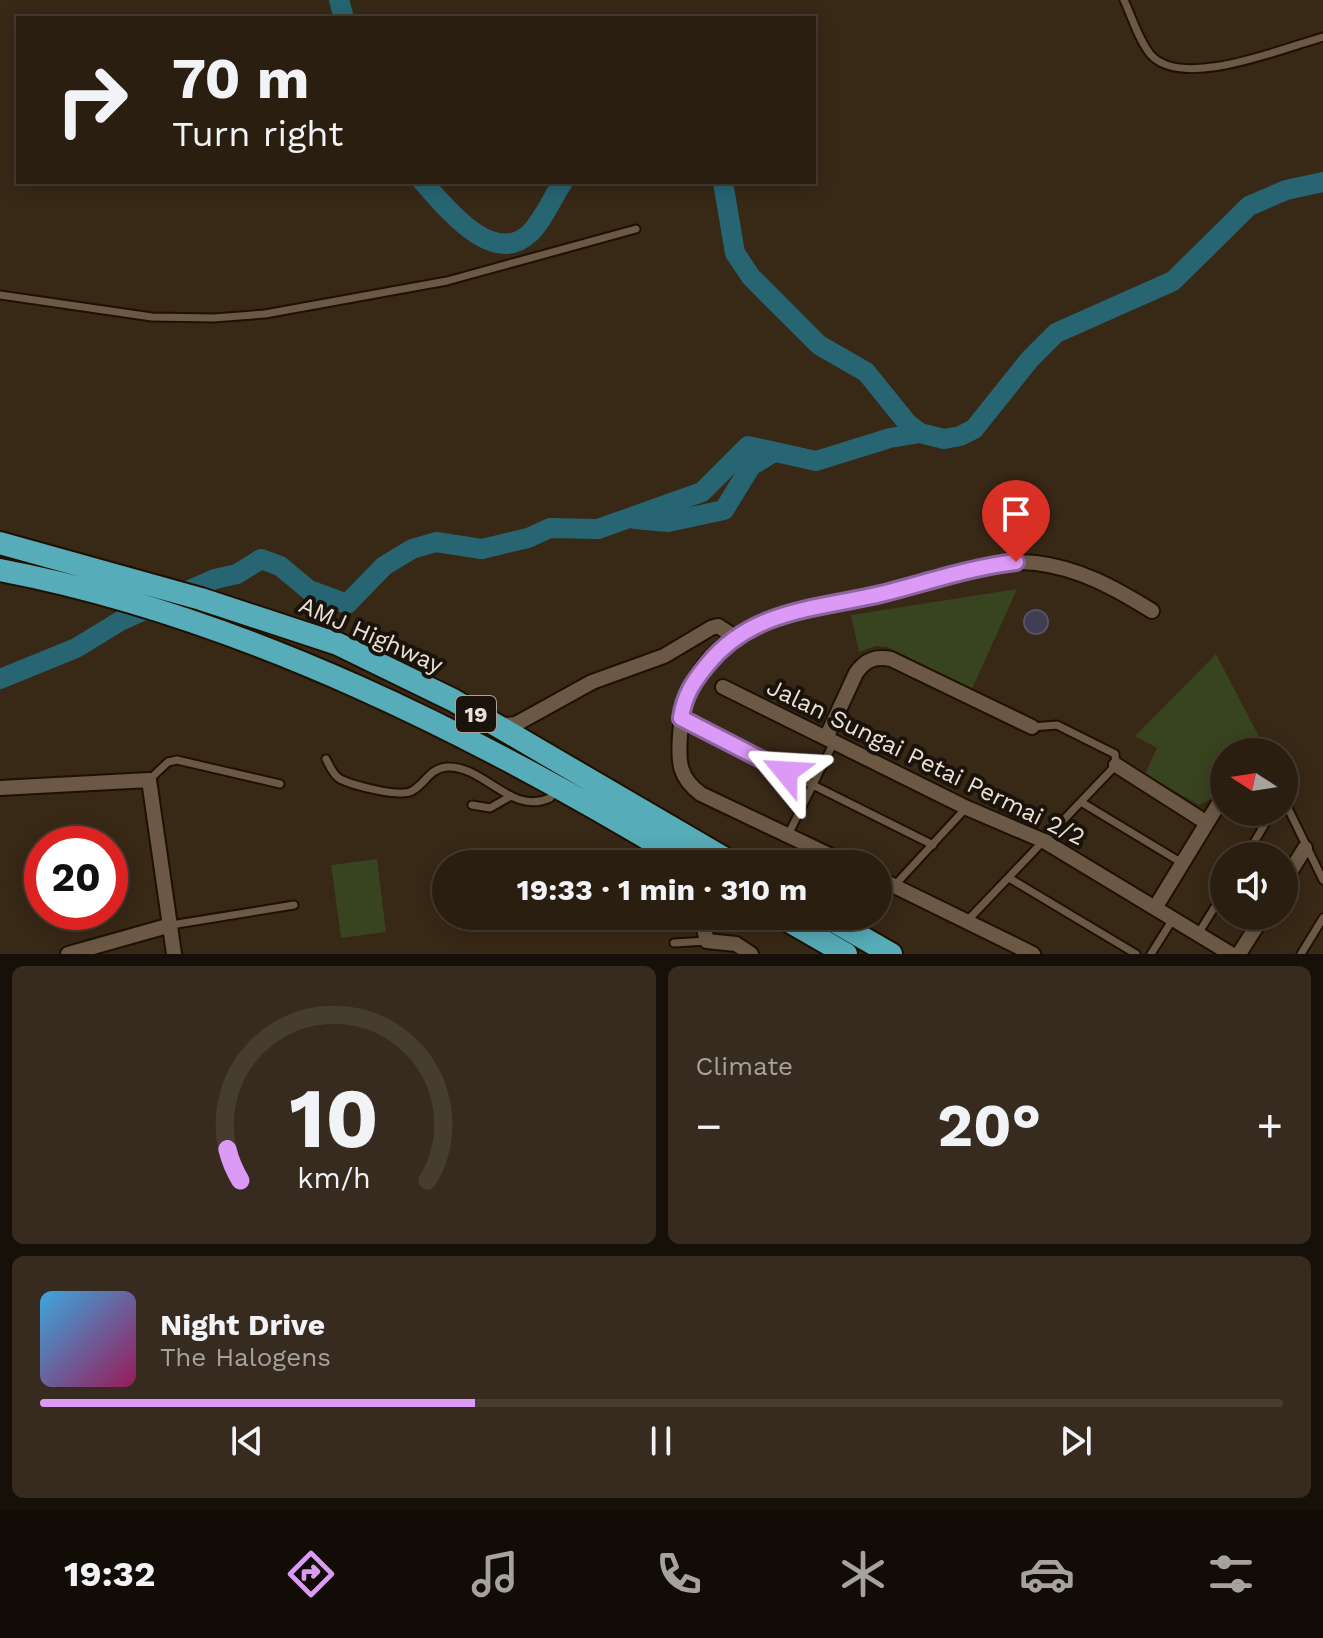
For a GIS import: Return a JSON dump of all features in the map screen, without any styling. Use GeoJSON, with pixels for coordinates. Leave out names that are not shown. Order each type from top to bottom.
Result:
{"type":"FeatureCollection","features":[{"type":"Feature","properties":{"kind":"highway","name":"AMJ Highway"},"geometry":{"type":"LineString","coordinates":[[0,543],[156,585],[338,644],[453,700],[710,850]]}},
{"type":"Feature","properties":{"kind":"highway","name":"19"},"geometry":{"type":"LineString","coordinates":[[0,570],[52,580],[130,602],[259,646],[451,731],[665,850]]}},
{"type":"Feature","properties":{"kind":"highway"},"geometry":{"type":"LineString","coordinates":[[804,930],[846,954]]}},
{"type":"Feature","properties":{"kind":"highway"},"geometry":{"type":"LineString","coordinates":[[849,930],[891,954]]}},
{"type":"Feature","properties":{"kind":"street"},"geometry":{"type":"LineString","coordinates":[[819,850],[691,787],[679,766],[681,718],[689,689],[712,658],[735,637],[779,614],[834,605],[1016,562],[1055,567],[1087,576],[1152,611]]}},
{"type":"Feature","properties":{"kind":"street"},"geometry":{"type":"LineString","coordinates":[[497,726],[516,724],[592,682],[664,656],[711,628],[718,626],[735,637]]}},
{"type":"Feature","properties":{"kind":"street"},"geometry":{"type":"LineString","coordinates":[[830,740],[856,673],[862,665],[880,657],[891,659],[1032,727]]}},
{"type":"Feature","properties":{"kind":"street","name":"Jalan Sungai Petai Permai 2/2"},"geometry":{"type":"LineString","coordinates":[[723,687],[967,808],[1044,841],[1231,954]]}},
{"type":"Feature","properties":{"kind":"street"},"geometry":{"type":"LineString","coordinates":[[1116,765],[1207,823]]}},
{"type":"Feature","properties":{"kind":"street"},"geometry":{"type":"LineString","coordinates":[[0,788],[149,780],[174,954]]}},
{"type":"Feature","properties":{"kind":"street"},"geometry":{"type":"LineString","coordinates":[[1155,908],[1210,818]]}},
{"type":"Feature","properties":{"kind":"street"},"geometry":{"type":"LineString","coordinates":[[1298,859],[1305,848]]}},
{"type":"Feature","properties":{"kind":"street"},"geometry":{"type":"LineString","coordinates":[[894,886],[1033,954]]}},
{"type":"Feature","properties":{"kind":"street"},"geometry":{"type":"LineString","coordinates":[[71,954],[171,925]]}},
{"type":"Feature","properties":{"kind":"street"},"geometry":{"type":"LineString","coordinates":[[704,930],[707,941],[736,944],[751,954]]}},
{"type":"Feature","properties":{"kind":"street"},"geometry":{"type":"LineString","coordinates":[[1239,954],[1254,930]]}},
{"type":"Feature","properties":{"kind":"lane"},"geometry":{"type":"LineString","coordinates":[[1124,0],[1150,54],[1175,68],[1216,66],[1323,37]]}},
{"type":"Feature","properties":{"kind":"lane"},"geometry":{"type":"LineString","coordinates":[[0,295],[152,317],[214,318],[265,314],[447,281],[636,229]]}},
{"type":"Feature","properties":{"kind":"lane"},"geometry":{"type":"LineString","coordinates":[[681,718],[933,845]]}},
{"type":"Feature","properties":{"kind":"lane"},"geometry":{"type":"LineString","coordinates":[[968,920],[1116,765],[1115,754],[1057,725],[1032,727]]}},
{"type":"Feature","properties":{"kind":"lane"},"geometry":{"type":"LineString","coordinates":[[788,835],[813,785],[830,740]]}},
{"type":"Feature","properties":{"kind":"lane"},"geometry":{"type":"LineString","coordinates":[[326,759],[342,780],[396,794],[412,791],[435,770],[446,767],[470,773],[511,796],[541,802],[557,789]]}},
{"type":"Feature","properties":{"kind":"lane"},"geometry":{"type":"LineString","coordinates":[[149,780],[168,762],[177,760],[280,784]]}},
{"type":"Feature","properties":{"kind":"lane"},"geometry":{"type":"LineString","coordinates":[[472,805],[490,808],[511,796]]}},
{"type":"Feature","properties":{"kind":"lane"},"geometry":{"type":"LineString","coordinates":[[1081,802],[1183,863]]}},
{"type":"Feature","properties":{"kind":"lane"},"geometry":{"type":"LineString","coordinates":[[894,886],[967,808]]}},
{"type":"Feature","properties":{"kind":"lane"},"geometry":{"type":"LineString","coordinates":[[1295,826],[1323,880]]}},
{"type":"Feature","properties":{"kind":"lane"},"geometry":{"type":"LineString","coordinates":[[1009,878],[1136,954]]}},
{"type":"Feature","properties":{"kind":"lane"},"geometry":{"type":"LineString","coordinates":[[171,925],[294,905]]}},
{"type":"Feature","properties":{"kind":"lane"},"geometry":{"type":"LineString","coordinates":[[1198,934],[1210,915]]}},
{"type":"Feature","properties":{"kind":"lane"},"geometry":{"type":"LineString","coordinates":[[1301,954],[1323,918]]}},
{"type":"Feature","properties":{"kind":"lane"},"geometry":{"type":"LineString","coordinates":[[1151,954],[1173,919]]}},
{"type":"Feature","properties":{"kind":"lane"},"geometry":{"type":"LineString","coordinates":[[674,943],[707,941]]}},
{"type":"Feature","properties":{"kind":"green space"},"geometry":{"type":"Polygon","coordinates":[[[1017,589],[972,689],[888,647],[876,646],[859,652],[851,615],[1017,589]]]}},
{"type":"Feature","properties":{"kind":"green space"},"geometry":{"type":"Polygon","coordinates":[[[1216,654],[1260,738],[1210,738],[1210,800],[1199,805],[1145,774],[1157,748],[1135,736],[1216,654]]]}},
{"type":"Feature","properties":{"kind":"green space"},"geometry":{"type":"Polygon","coordinates":[[[377,859],[386,932],[341,938],[331,865],[377,859]]]}},
{"type":"Feature","properties":{"kind":"building"},"geometry":{"type":"Polygon","coordinates":[[[1036,610],[1045,613],[1048,622],[1045,631],[1036,634],[1027,631],[1024,622],[1027,613],[1036,610]]]}},
{"type":"Feature","properties":{"kind":"waterway"},"geometry":{"type":"LineString","coordinates":[[339,0],[343,16]]}},
{"type":"Feature","properties":{"kind":"waterway"},"geometry":{"type":"LineString","coordinates":[[723,184],[735,253],[751,277],[819,345],[866,372],[908,424],[920,433],[944,439],[974,429],[1030,359],[1056,333],[1173,281],[1249,206],[1286,190],[1323,182]]}},
{"type":"Feature","properties":{"kind":"waterway"},"geometry":{"type":"LineString","coordinates":[[425,184],[470,229],[485,239],[500,243],[515,242],[529,234],[562,184]]}},
{"type":"Feature","properties":{"kind":"waterway"},"geometry":{"type":"LineString","coordinates":[[0,679],[76,648],[122,620],[215,579],[237,574],[261,559],[280,566],[309,590],[347,604],[384,566],[412,549],[436,542],[482,549],[528,538],[550,528],[598,529],[702,492],[748,446],[816,461],[890,438],[920,433]]}},
{"type":"Feature","properties":{"kind":"waterway"},"geometry":{"type":"LineString","coordinates":[[635,519],[668,522],[724,510],[751,466],[774,452]]}},
{"type":"Feature","properties":{"kind":"route"},"geometry":{"type":"LineString","coordinates":[[786,772],[681,718],[683,701],[689,689],[712,658],[756,623],[779,614],[834,605],[1016,562]]}}]}
